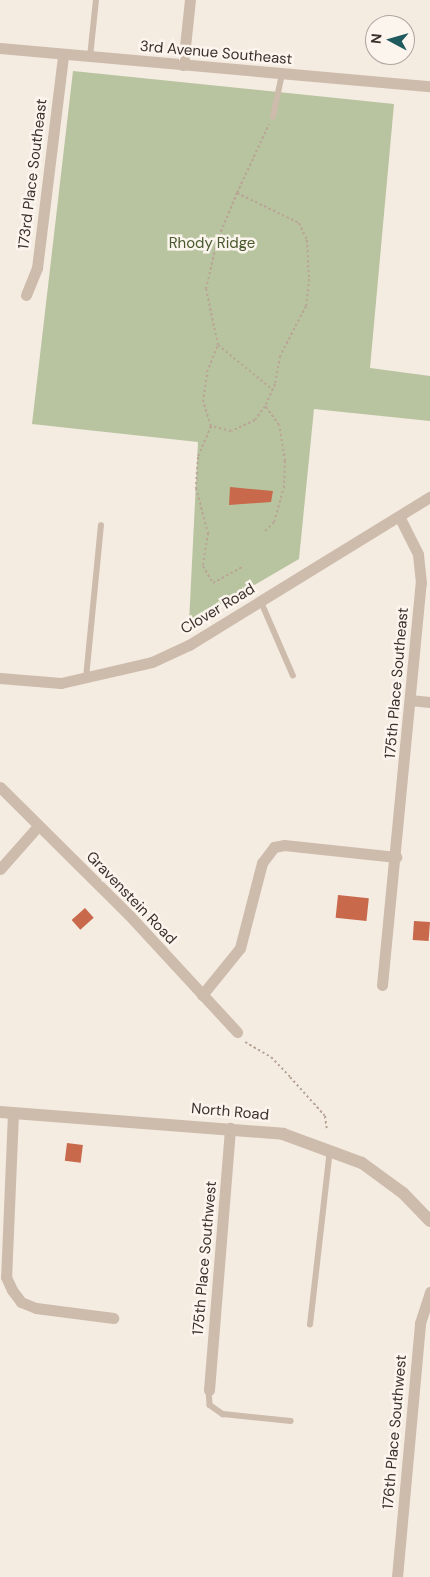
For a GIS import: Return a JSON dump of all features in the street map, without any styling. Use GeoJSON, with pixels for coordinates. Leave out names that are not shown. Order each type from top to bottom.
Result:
{"type":"FeatureCollection","features":[{"type":"Feature","properties":{"kind":"street"},"geometry":{"type":"LineString","coordinates":[[183,64],[190,0]]}},
{"type":"Feature","properties":{"kind":"street","name":"3rd Avenue Southeast"},"geometry":{"type":"LineString","coordinates":[[0,48],[430,86]]}},
{"type":"Feature","properties":{"kind":"street","name":"173rd Place Southeast"},"geometry":{"type":"LineString","coordinates":[[26,295],[37,268],[63,54]]}},
{"type":"Feature","properties":{"kind":"street","name":"Clover Road"},"geometry":{"type":"LineString","coordinates":[[0,678],[61,683],[152,662],[189,646],[430,497]]}},
{"type":"Feature","properties":{"kind":"street","name":"175th Place Southeast"},"geometry":{"type":"LineString","coordinates":[[396,856],[420,568],[398,516]]}},
{"type":"Feature","properties":{"kind":"street"},"geometry":{"type":"LineString","coordinates":[[410,700],[430,702]]}},
{"type":"Feature","properties":{"kind":"street","name":"Gravenstein Road"},"geometry":{"type":"LineString","coordinates":[[0,787],[237,1032]]}},
{"type":"Feature","properties":{"kind":"street"},"geometry":{"type":"LineString","coordinates":[[0,869],[38,826]]}},
{"type":"Feature","properties":{"kind":"street"},"geometry":{"type":"LineString","coordinates":[[202,995],[240,948],[266,854],[284,844],[396,856],[382,984]]}},
{"type":"Feature","properties":{"kind":"street","name":"North Road"},"geometry":{"type":"LineString","coordinates":[[0,1112],[230,1128],[283,1134],[330,1148],[380,1176],[430,1221]]}},
{"type":"Feature","properties":{"kind":"street"},"geometry":{"type":"LineString","coordinates":[[14,1113],[6,1277],[12,1290],[21,1302],[36,1308],[113,1318]]}},
{"type":"Feature","properties":{"kind":"street","name":"175th Place Southwest"},"geometry":{"type":"LineString","coordinates":[[209,1390],[230,1128]]}},
{"type":"Feature","properties":{"kind":"street","name":"176th Place Southwest"},"geometry":{"type":"LineString","coordinates":[[397,1577],[420,1323],[430,1292]]}},
{"type":"Feature","properties":{"kind":"lane"},"geometry":{"type":"LineString","coordinates":[[90,57],[96,0]]}},
{"type":"Feature","properties":{"kind":"lane"},"geometry":{"type":"LineString","coordinates":[[272,117],[282,74]]}},
{"type":"Feature","properties":{"kind":"lane"},"geometry":{"type":"LineString","coordinates":[[86,678],[101,526]]}},
{"type":"Feature","properties":{"kind":"lane"},"geometry":{"type":"LineString","coordinates":[[262,601],[293,676]]}},
{"type":"Feature","properties":{"kind":"lane"},"geometry":{"type":"LineString","coordinates":[[310,1325],[330,1148]]}},
{"type":"Feature","properties":{"kind":"lane"},"geometry":{"type":"LineString","coordinates":[[209,1390],[210,1405],[223,1414],[291,1421]]}},
{"type":"Feature","properties":{"kind":"path"},"geometry":{"type":"LineString","coordinates":[[242,567],[213,583],[203,566],[208,533],[196,488],[198,457],[211,426],[203,402],[207,372],[218,344],[206,289],[217,241],[272,117]]}},
{"type":"Feature","properties":{"kind":"path"},"geometry":{"type":"LineString","coordinates":[[211,426],[232,431],[255,420],[273,390],[280,356],[306,306],[307,240],[299,223],[237,193]]}},
{"type":"Feature","properties":{"kind":"path"},"geometry":{"type":"LineString","coordinates":[[218,344],[273,390]]}},
{"type":"Feature","properties":{"kind":"path"},"geometry":{"type":"LineString","coordinates":[[265,406],[279,425],[285,461],[284,488],[274,522],[265,530]]}},
{"type":"Feature","properties":{"kind":"path"},"geometry":{"type":"LineString","coordinates":[[237,1032],[248,1046],[272,1057],[325,1116],[327,1131]]}},
{"type":"Feature","properties":{"kind":"green space","name":"Rhody Ridge"},"geometry":{"type":"Polygon","coordinates":[[[73,71],[394,104],[370,368],[430,376],[430,421],[314,409],[299,559],[189,623],[198,442],[32,424],[73,71]]]}},
{"type":"Feature","properties":{"kind":"building"},"geometry":{"type":"Polygon","coordinates":[[[230,487],[273,491],[271,502],[229,505],[230,487]]]}},
{"type":"Feature","properties":{"kind":"building"},"geometry":{"type":"Polygon","coordinates":[[[338,895],[369,898],[366,921],[336,918],[338,895]]]}},
{"type":"Feature","properties":{"kind":"building"},"geometry":{"type":"Polygon","coordinates":[[[85,908],[94,918],[80,930],[72,920],[85,908]]]}},
{"type":"Feature","properties":{"kind":"building"},"geometry":{"type":"Polygon","coordinates":[[[414,921],[430,922],[429,941],[413,940],[414,921]]]}},
{"type":"Feature","properties":{"kind":"building"},"geometry":{"type":"Polygon","coordinates":[[[67,1143],[83,1145],[81,1163],[65,1161],[67,1143]]]}}]}
